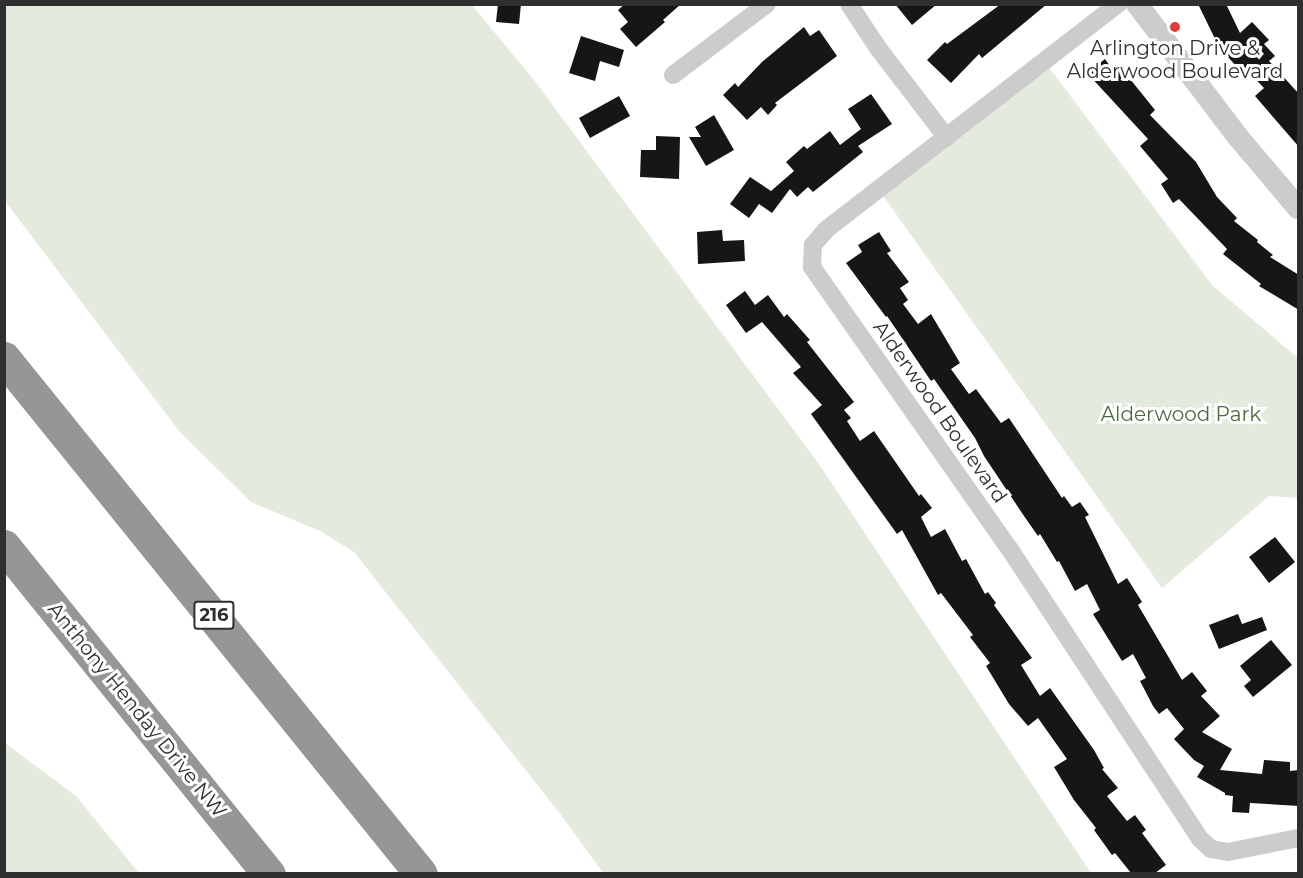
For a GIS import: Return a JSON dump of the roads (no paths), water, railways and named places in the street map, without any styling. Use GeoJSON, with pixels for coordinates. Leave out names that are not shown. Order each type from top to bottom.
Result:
{"type":"FeatureCollection","features":[{"type":"Feature","properties":{"kind":"highway","name":"216"},"geometry":{"type":"LineString","coordinates":[[4,358],[421,873]]}},
{"type":"Feature","properties":{"kind":"highway","name":"Anthony Henday Drive NW"},"geometry":{"type":"LineString","coordinates":[[4,546],[269,873]]}},
{"type":"Feature","properties":{"kind":"street"},"geometry":{"type":"LineString","coordinates":[[673,75],[767,4]]}},
{"type":"Feature","properties":{"kind":"street"},"geometry":{"type":"LineString","coordinates":[[849,4],[878,48],[947,138]]}},
{"type":"Feature","properties":{"kind":"street","name":"Alderwood Boulevard"},"geometry":{"type":"LineString","coordinates":[[1118,4],[822,234],[811,253],[815,273],[1016,558],[1200,839],[1211,849],[1228,852],[1299,838]]}},
{"type":"Feature","properties":{"kind":"street"},"geometry":{"type":"LineString","coordinates":[[1137,4],[1238,137],[1299,208]]}},
{"type":"Feature","properties":{"kind":"place","name":"Arlington Drive & Alderwood Boulevard"},"geometry":{"type":"Point","coordinates":[1175,27]}},
{"type":"Feature","properties":{"kind":"park label","name":"Alderwood Park"},"geometry":{"type":"Point","coordinates":[1181,414]}}]}
